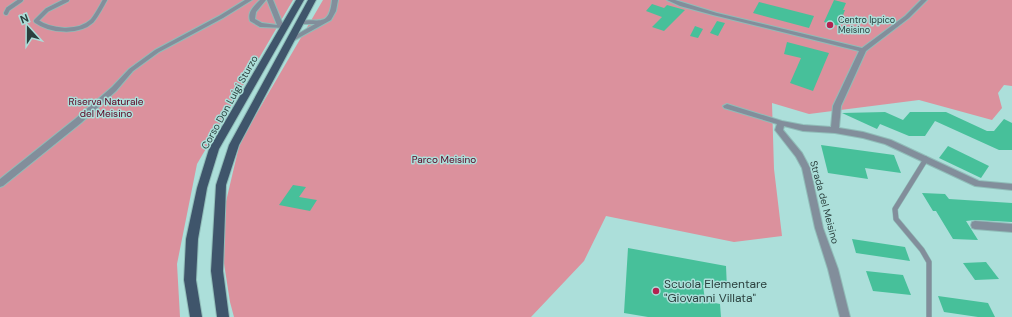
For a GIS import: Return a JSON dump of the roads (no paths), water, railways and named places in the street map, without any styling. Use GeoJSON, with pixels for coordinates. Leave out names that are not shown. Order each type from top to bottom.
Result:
{"type":"FeatureCollection","features":[{"type":"Feature","properties":{"kind":"main road","name":"Corso Don Luigi Sturzo"},"geometry":{"type":"LineString","coordinates":[[196,317],[190,280],[192,239],[202,188],[214,148],[300,0]]}},
{"type":"Feature","properties":{"kind":"main road"},"geometry":{"type":"LineString","coordinates":[[224,317],[217,271],[221,185],[234,145],[312,0]]}},
{"type":"Feature","properties":{"kind":"street"},"geometry":{"type":"LineString","coordinates":[[0,184],[90,110],[114,89],[131,70],[157,51],[221,17],[249,0]]}},
{"type":"Feature","properties":{"kind":"street"},"geometry":{"type":"LineString","coordinates":[[263,0],[253,12],[251,16],[252,20],[260,25],[284,27]]}},
{"type":"Feature","properties":{"kind":"street"},"geometry":{"type":"LineString","coordinates":[[270,0],[279,23],[284,27]]}},
{"type":"Feature","properties":{"kind":"street"},"geometry":{"type":"LineString","coordinates":[[291,40],[322,24],[332,16],[335,0]]}},
{"type":"Feature","properties":{"kind":"street"},"geometry":{"type":"LineString","coordinates":[[670,0],[682,5],[716,14],[864,50]]}},
{"type":"Feature","properties":{"kind":"street"},"geometry":{"type":"LineString","coordinates":[[835,130],[837,106],[864,50],[907,17],[924,0]]}},
{"type":"Feature","properties":{"kind":"street"},"geometry":{"type":"LineString","coordinates":[[301,22],[322,24]]}},
{"type":"Feature","properties":{"kind":"street"},"geometry":{"type":"LineString","coordinates":[[727,106],[781,123],[803,128],[835,130],[863,135],[888,142],[978,184],[1011,188]]}},
{"type":"Feature","properties":{"kind":"street","name":"Strada del Meisino"},"geometry":{"type":"LineString","coordinates":[[781,123],[779,130],[800,155],[806,168],[819,228],[833,269],[845,317]]}},
{"type":"Feature","properties":{"kind":"street"},"geometry":{"type":"LineString","coordinates":[[975,225],[1012,228]]}},
{"type":"Feature","properties":{"kind":"lane"},"geometry":{"type":"LineString","coordinates":[[6,13],[8,9],[21,0]]}},
{"type":"Feature","properties":{"kind":"lane"},"geometry":{"type":"LineString","coordinates":[[67,0],[47,10],[36,21],[42,27],[60,30],[82,27],[94,19],[105,0]]}},
{"type":"Feature","properties":{"kind":"lane"},"geometry":{"type":"LineString","coordinates":[[926,159],[895,209],[896,219],[922,250],[929,262],[929,317]]}},
{"type":"Feature","properties":{"kind":"place","name":"Centro Ippico Meisino"},"geometry":{"type":"Point","coordinates":[830,25]}},
{"type":"Feature","properties":{"kind":"place","name":"Scuola Elementare \"Giovanni Villata\""},"geometry":{"type":"Point","coordinates":[656,291]}},
{"type":"Feature","properties":{"kind":"park label","name":"Riserva Naturale del Meisino"},"geometry":{"type":"Point","coordinates":[106,106]}},
{"type":"Feature","properties":{"kind":"park label","name":"Parco Meisino"},"geometry":{"type":"Point","coordinates":[444,159]}}]}
